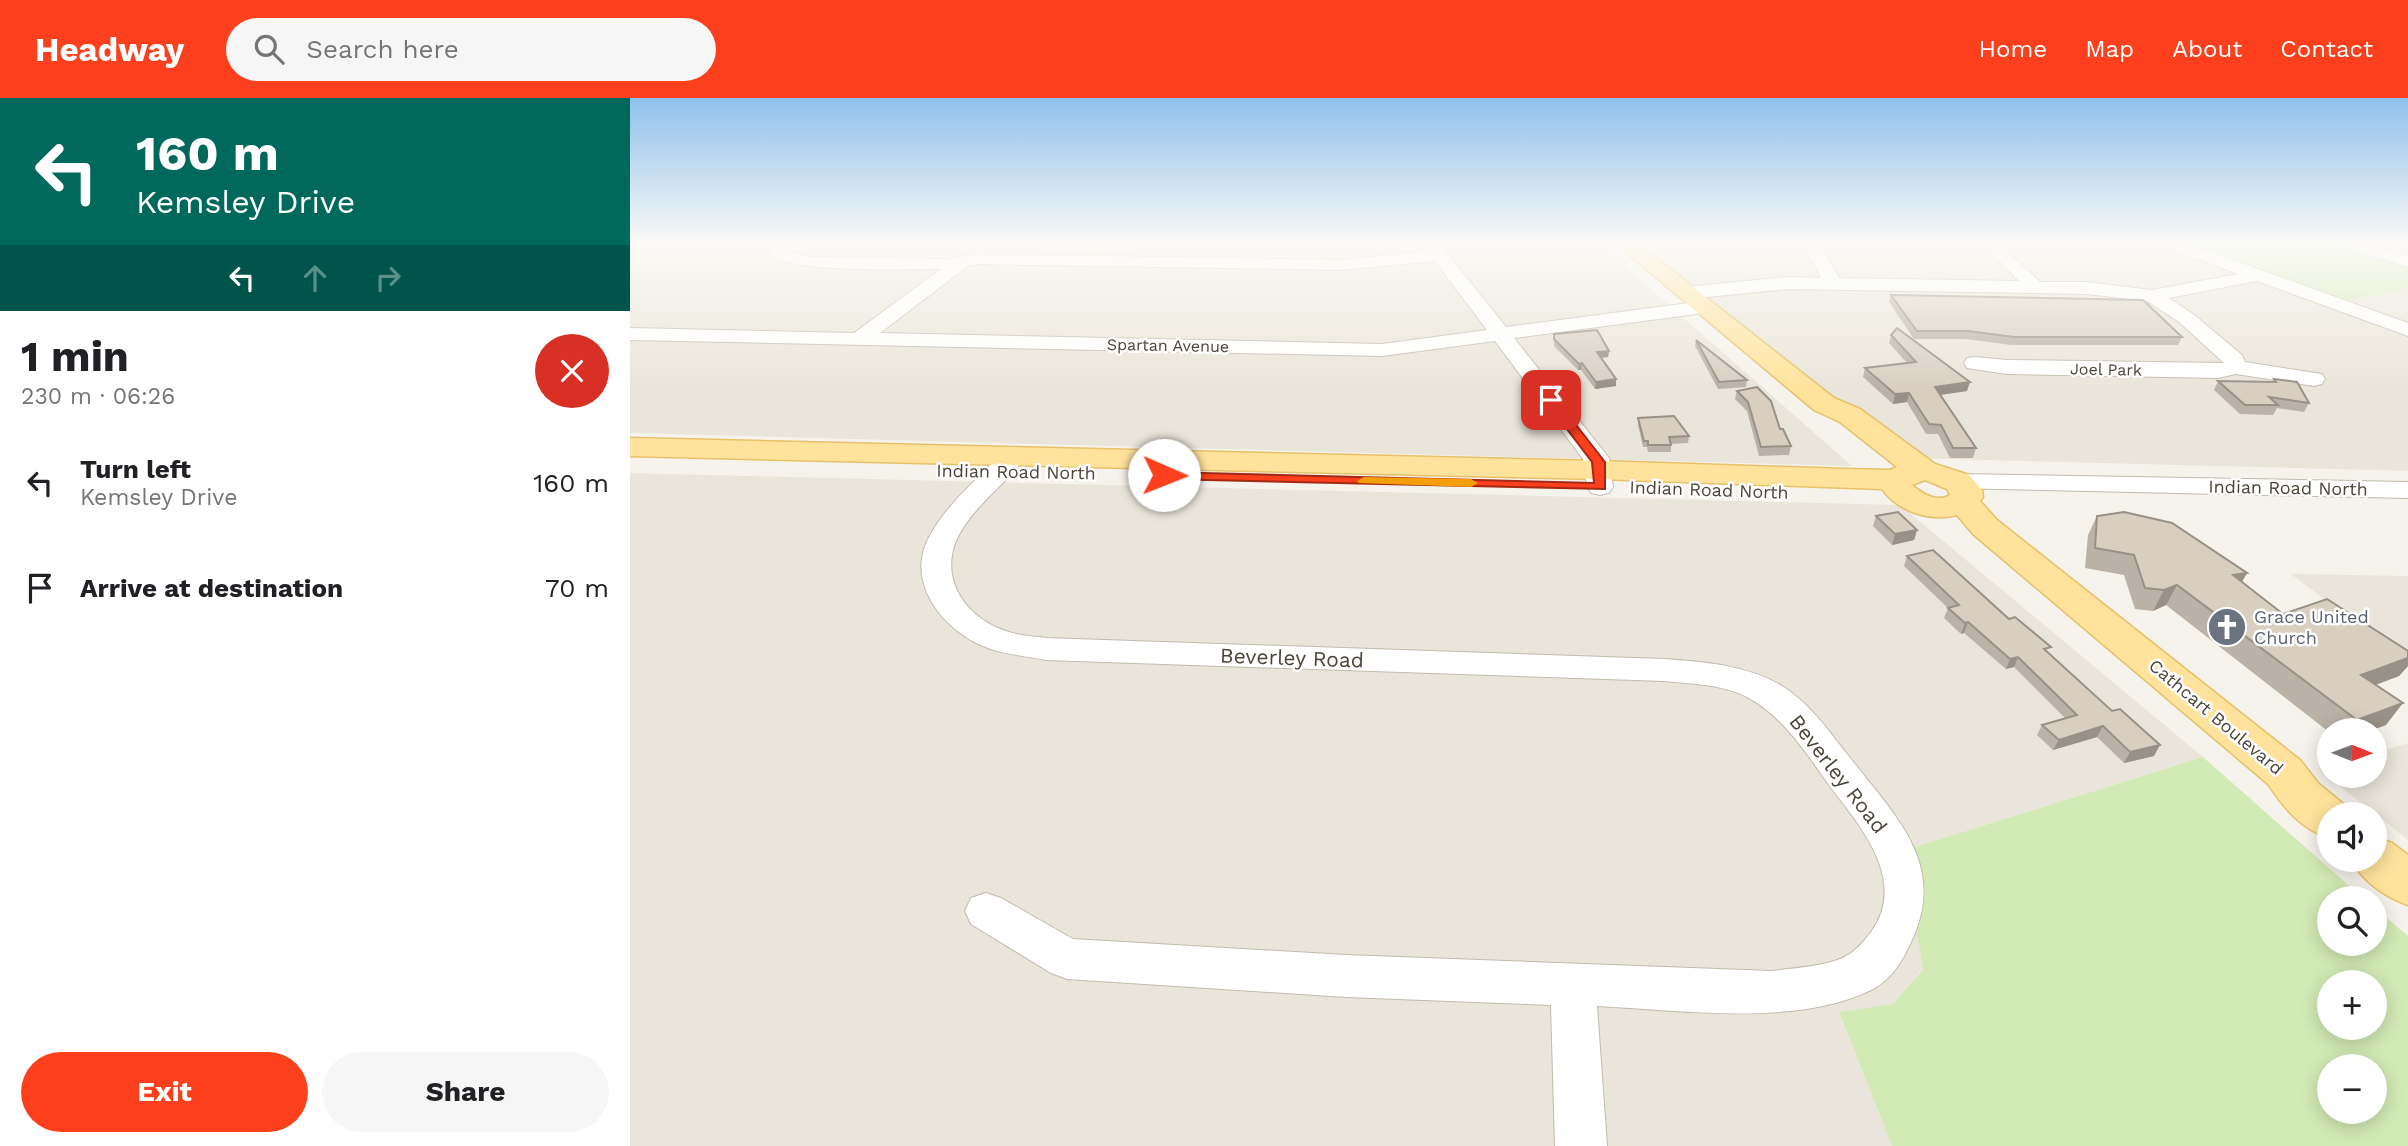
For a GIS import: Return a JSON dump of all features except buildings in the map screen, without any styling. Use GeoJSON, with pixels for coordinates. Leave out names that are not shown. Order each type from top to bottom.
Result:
{"type":"FeatureCollection","features":[{"type":"Feature","properties":{"kind":"main road"},"geometry":{"type":"LineString","coordinates":[[1685,292],[1695,300]]}},
{"type":"Feature","properties":{"kind":"main road","name":"Cathcart Boulevard"},"geometry":{"type":"LineString","coordinates":[[1695,300],[1824,404],[1818,410],[1889,464],[1932,489],[2269,782],[2316,808]]}},
{"type":"Feature","properties":{"kind":"main road","name":"Indian Road North"},"geometry":{"type":"LineString","coordinates":[[630,447],[1007,463],[1932,489]]}},
{"type":"Feature","properties":{"kind":"main road","name":"Indian Road North"},"geometry":{"type":"LineString","coordinates":[[630,463],[1007,463]]}},
{"type":"Feature","properties":{"kind":"main road"},"geometry":{"type":"LineString","coordinates":[[2387,866],[2408,884]]}},
{"type":"Feature","properties":{"kind":"street"},"geometry":{"type":"LineString","coordinates":[[859,339],[922,292]]}},
{"type":"Feature","properties":{"kind":"street"},"geometry":{"type":"LineString","coordinates":[[1468,292],[1596,458],[1600,478]]}},
{"type":"Feature","properties":{"kind":"street","name":"Spartan Avenue"},"geometry":{"type":"LineString","coordinates":[[630,334],[1382,350],[1502,336],[1730,292]]}},
{"type":"Feature","properties":{"kind":"street","name":"Spartan Avenue"},"geometry":{"type":"LineString","coordinates":[[2120,292],[2152,296]]}},
{"type":"Feature","properties":{"kind":"street"},"geometry":{"type":"LineString","coordinates":[[2152,296],[2173,292]]}},
{"type":"Feature","properties":{"kind":"street"},"geometry":{"type":"LineString","coordinates":[[2305,292],[2408,330]]}},
{"type":"Feature","properties":{"kind":"street"},"geometry":{"type":"LineString","coordinates":[[2152,296],[2186,318],[2234,360],[2236,367]]}},
{"type":"Feature","properties":{"kind":"street","name":"Joel Park"},"geometry":{"type":"LineString","coordinates":[[1975,363],[2007,367],[2218,371],[2236,367],[2314,379]]}},
{"type":"Feature","properties":{"kind":"street","name":"Beverley Road"},"geometry":{"type":"LineString","coordinates":[[986,911],[1068,959],[1346,976],[1772,992],[1830,983],[1857,974],[1876,960],[1899,923],[1905,902],[1901,863],[1877,821],[1799,718],[1779,701],[1740,681],[1664,670],[1046,649],[999,640],[970,625],[949,607],[941,596],[935,563],[949,529],[1007,463]]}},
{"type":"Feature","properties":{"kind":"street","name":"Indian Road North"},"geometry":{"type":"LineString","coordinates":[[1932,489],[2408,490]]}},
{"type":"Feature","properties":{"kind":"street","name":"Indian Road North"},"geometry":{"type":"LineString","coordinates":[[1932,489],[2237,502],[2408,500]]}},
{"type":"Feature","properties":{"kind":"street"},"geometry":{"type":"LineString","coordinates":[[1573,983],[1581,1146]]}},
{"type":"Feature","properties":{"kind":"shaded area"},"geometry":{"type":"Polygon","coordinates":[[[630,292],[1654,292],[1852,466],[630,433],[630,292]]]}},
{"type":"Feature","properties":{"kind":"shaded area"},"geometry":{"type":"Polygon","coordinates":[[[1702,292],[2408,292],[2408,471],[1912,458],[1702,292]]]}},
{"type":"Feature","properties":{"kind":"shaded area"},"geometry":{"type":"Polygon","coordinates":[[[630,473],[1900,505],[2203,757],[1902,851],[1923,968],[1893,1004],[1839,1012],[1892,1146],[630,1146],[630,473]]]}},
{"type":"Feature","properties":{"kind":"shaded area"},"geometry":{"type":"Polygon","coordinates":[[[2291,574],[2408,576],[2408,663],[2291,574]]]}},
{"type":"Feature","properties":{"kind":"shaded area"},"geometry":{"type":"Polygon","coordinates":[[[2408,743],[2408,840],[2387,823],[2387,802],[2360,802],[2342,788],[2387,788],[2387,749],[2408,743]]]}},
{"type":"Feature","properties":{"kind":"green space"},"geometry":{"type":"Polygon","coordinates":[[[2321,292],[2389,292],[2346,301],[2321,292]]]}},
{"type":"Feature","properties":{"kind":"green space"},"geometry":{"type":"Polygon","coordinates":[[[2203,757],[2317,857],[2317,872],[2333,872],[2349,886],[2317,886],[2317,956],[2387,956],[2387,918],[2408,936],[2408,1146],[1892,1146],[1839,1012],[1893,1004],[1923,969],[1902,851],[2203,757]]]}},
{"type":"Feature","properties":{"kind":"slow traffic"},"geometry":{"type":"LineString","coordinates":[[1364,481],[1471,483]]}},
{"type":"Feature","properties":{"kind":"place","name":"Grace United Church"},"geometry":{"type":"Point","coordinates":[2227,627]}},
{"type":"Feature","properties":{"kind":"route"},"geometry":{"type":"LineString","coordinates":[[1164,475],[1601,487],[1598,462],[1551,400]]}}]}
